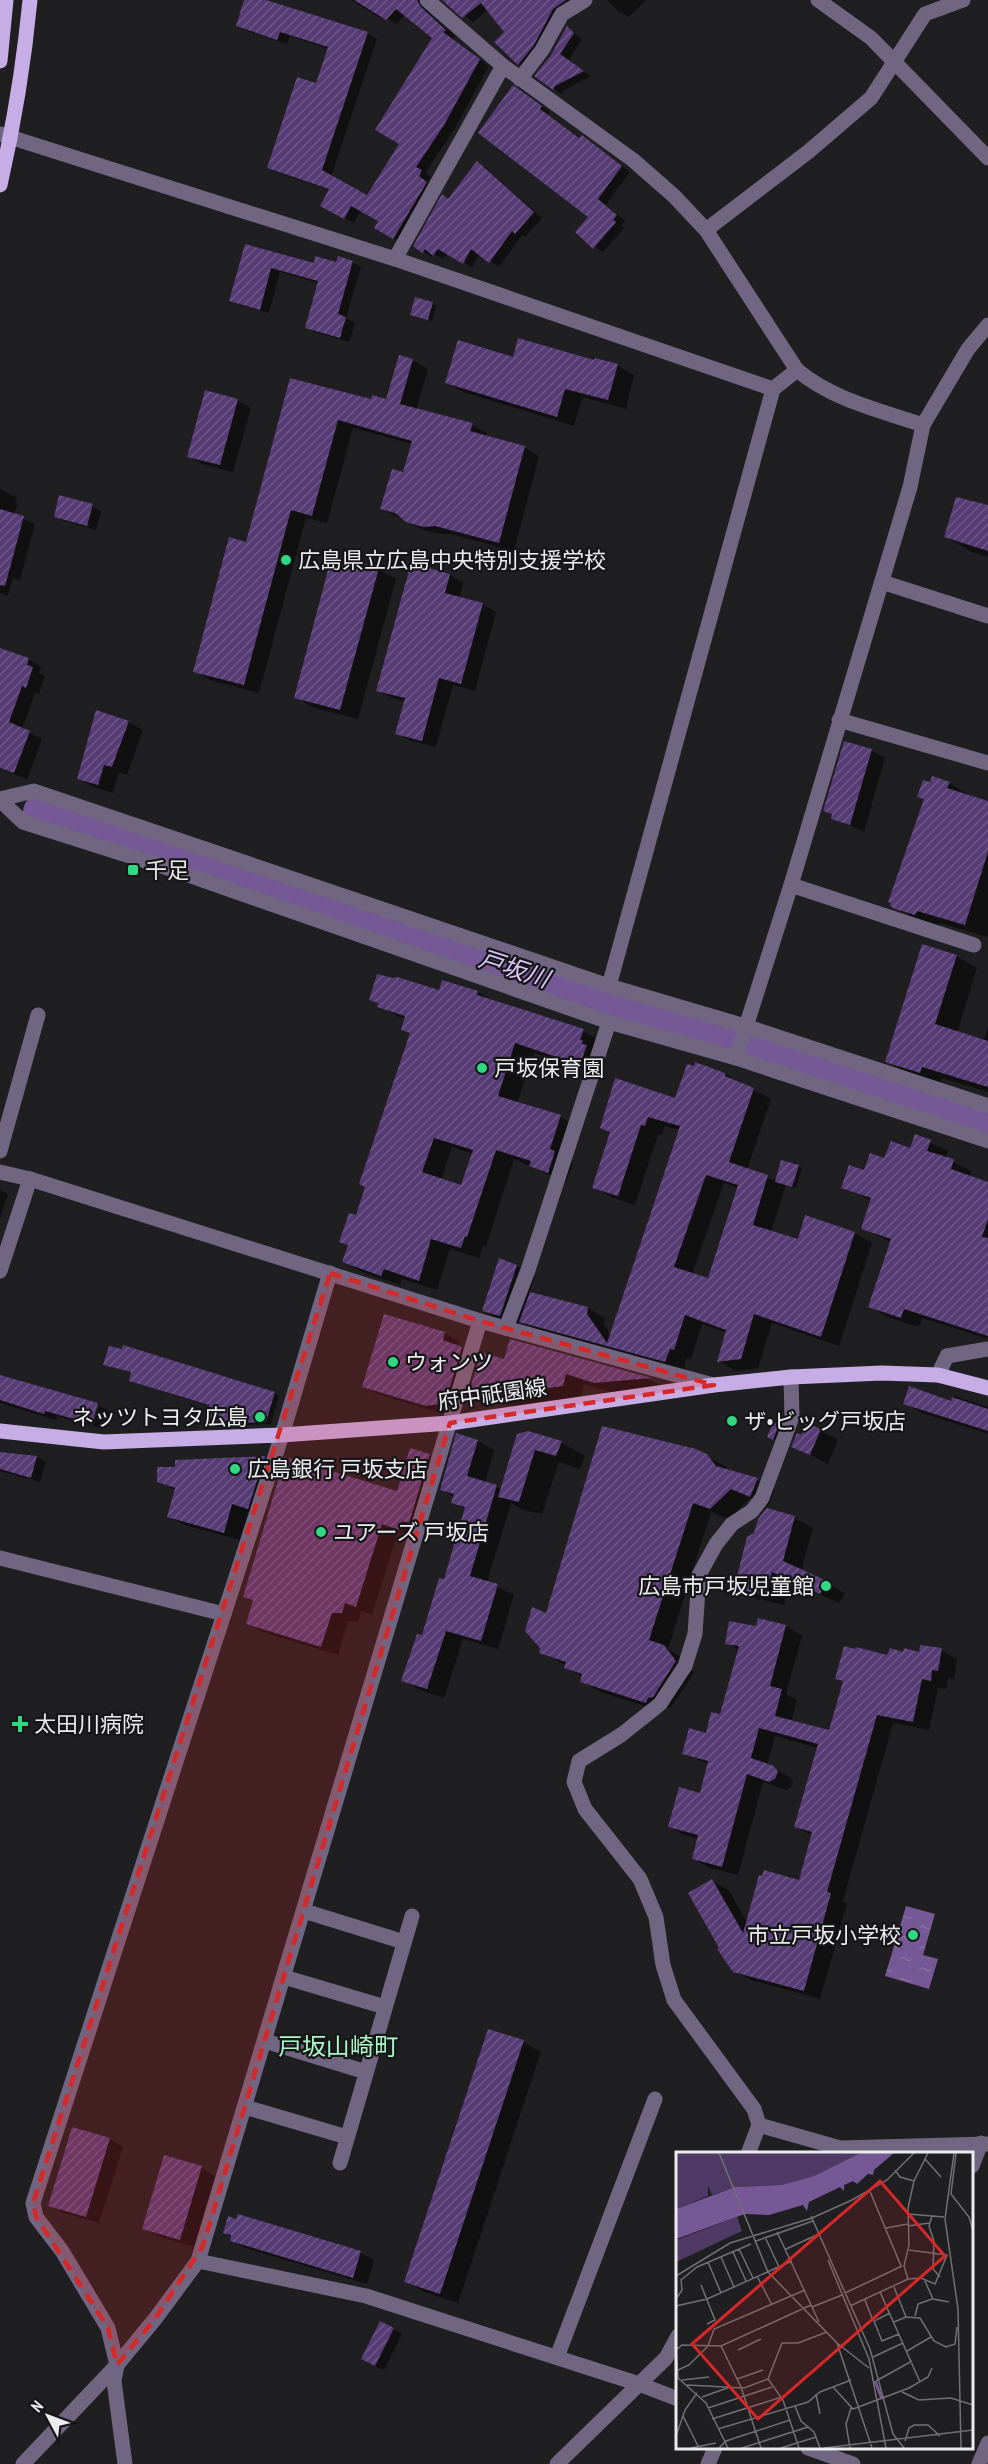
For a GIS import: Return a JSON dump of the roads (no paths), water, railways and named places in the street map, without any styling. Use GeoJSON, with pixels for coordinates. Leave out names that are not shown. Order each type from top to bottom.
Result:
{"type":"FeatureCollection","features":[{"type":"Feature","properties":{"kind":"main road"},"geometry":{"type":"LineString","coordinates":[[0,61],[6,0]]}},
{"type":"Feature","properties":{"kind":"main road"},"geometry":{"type":"LineString","coordinates":[[0,185],[6,136],[25,54],[30,0]]}},
{"type":"Feature","properties":{"kind":"main road","name":"府中祇園線"},"geometry":{"type":"LineString","coordinates":[[0,1431],[104,1442],[282,1435],[450,1423],[714,1385],[791,1377],[882,1373],[938,1375],[988,1388]]}},
{"type":"Feature","properties":{"kind":"street"},"geometry":{"type":"LineString","coordinates":[[520,80],[542,50],[562,14],[585,0]]}},
{"type":"Feature","properties":{"kind":"street"},"geometry":{"type":"LineString","coordinates":[[818,0],[872,38],[988,158]]}},
{"type":"Feature","properties":{"kind":"street"},"geometry":{"type":"LineString","coordinates":[[706,230],[808,152],[871,98],[925,14],[963,0]]}},
{"type":"Feature","properties":{"kind":"street"},"geometry":{"type":"LineString","coordinates":[[433,2],[520,80],[633,160],[674,196],[706,230],[797,370],[812,382],[847,400],[923,425]]}},
{"type":"Feature","properties":{"kind":"street"},"geometry":{"type":"LineString","coordinates":[[394,259],[503,66]]}},
{"type":"Feature","properties":{"kind":"street"},"geometry":{"type":"LineString","coordinates":[[6,136],[394,259],[773,389]]}},
{"type":"Feature","properties":{"kind":"street"},"geometry":{"type":"LineString","coordinates":[[736,1058],[791,885],[882,582],[910,487],[923,425],[968,349],[988,325]]}},
{"type":"Feature","properties":{"kind":"street"},"geometry":{"type":"LineString","coordinates":[[609,986],[773,389],[797,370]]}},
{"type":"Feature","properties":{"kind":"street"},"geometry":{"type":"LineString","coordinates":[[882,582],[988,616]]}},
{"type":"Feature","properties":{"kind":"street"},"geometry":{"type":"LineString","coordinates":[[839,720],[988,763]]}},
{"type":"Feature","properties":{"kind":"street"},"geometry":{"type":"LineString","coordinates":[[0,799],[34,791],[609,986],[746,1026],[988,1106]]}},
{"type":"Feature","properties":{"kind":"street"},"geometry":{"type":"LineString","coordinates":[[0,799],[22,822],[171,869],[609,1022],[736,1058],[988,1141]]}},
{"type":"Feature","properties":{"kind":"street"},"geometry":{"type":"LineString","coordinates":[[791,885],[974,945]]}},
{"type":"Feature","properties":{"kind":"street"},"geometry":{"type":"LineString","coordinates":[[0,1151],[38,1016]]}},
{"type":"Feature","properties":{"kind":"street"},"geometry":{"type":"LineString","coordinates":[[506,1328],[528,1270],[609,1022]]}},
{"type":"Feature","properties":{"kind":"street"},"geometry":{"type":"LineString","coordinates":[[0,1172],[30,1179],[480,1321],[714,1385]]}},
{"type":"Feature","properties":{"kind":"street"},"geometry":{"type":"LineString","coordinates":[[0,1271],[30,1179]]}},
{"type":"Feature","properties":{"kind":"street"},"geometry":{"type":"LineString","coordinates":[[125,2464],[114,2381],[117,2365],[108,2328],[62,2251],[36,2217],[33,2203],[282,1435],[330,1273]]}},
{"type":"Feature","properties":{"kind":"street"},"geometry":{"type":"LineString","coordinates":[[23,2464],[117,2365],[156,2319],[198,2261],[480,1321]]}},
{"type":"Feature","properties":{"kind":"street"},"geometry":{"type":"LineString","coordinates":[[938,1375],[947,1356],[988,1349]]}},
{"type":"Feature","properties":{"kind":"street"},"geometry":{"type":"LineString","coordinates":[[749,2152],[759,2125],[754,2109],[674,2000],[663,1965],[656,1917],[640,1879],[585,1809],[574,1782],[579,1761],[621,1735],[660,1704],[685,1666],[695,1634],[699,1575],[732,1524],[752,1511],[762,1498],[792,1417],[791,1377]]}},
{"type":"Feature","properties":{"kind":"street"},"geometry":{"type":"LineString","coordinates":[[0,1558],[224,1614]]}},
{"type":"Feature","properties":{"kind":"street"},"geometry":{"type":"LineString","coordinates":[[304,1911],[404,1942]]}},
{"type":"Feature","properties":{"kind":"street"},"geometry":{"type":"LineString","coordinates":[[340,2163],[412,1916]]}},
{"type":"Feature","properties":{"kind":"street"},"geometry":{"type":"LineString","coordinates":[[284,1977],[385,2007]]}},
{"type":"Feature","properties":{"kind":"street"},"geometry":{"type":"LineString","coordinates":[[265,2041],[366,2072]]}},
{"type":"Feature","properties":{"kind":"street"},"geometry":{"type":"LineString","coordinates":[[557,2357],[655,2098]]}},
{"type":"Feature","properties":{"kind":"street"},"geometry":{"type":"LineString","coordinates":[[245,2107],[347,2137]]}},
{"type":"Feature","properties":{"kind":"street"},"geometry":{"type":"LineString","coordinates":[[759,2125],[839,2151],[985,2143]]}},
{"type":"Feature","properties":{"kind":"street"},"geometry":{"type":"LineString","coordinates":[[973,2164],[985,2143]]}},
{"type":"Feature","properties":{"kind":"street"},"geometry":{"type":"LineString","coordinates":[[198,2261],[366,2296],[639,2384],[676,2398]]}},
{"type":"Feature","properties":{"kind":"street"},"geometry":{"type":"LineString","coordinates":[[564,2461],[666,2358],[676,2340]]}},
{"type":"Feature","properties":{"kind":"street"},"geometry":{"type":"LineString","coordinates":[[979,2464],[988,2444]]}},
{"type":"Feature","properties":{"kind":"street"},"geometry":{"type":"LineString","coordinates":[[708,2464],[715,2449]]}},
{"type":"Feature","properties":{"kind":"street"},"geometry":{"type":"LineString","coordinates":[[812,2449],[847,2459]]}},
{"type":"Feature","properties":{"kind":"water","name":"市立戸坂小学校"},"geometry":{"type":"Polygon","coordinates":[[[906,1906],[935,1914],[923,1955],[938,1959],[929,1989],[885,1976],[906,1906]]]}},
{"type":"Feature","properties":{"kind":"waterway","name":"戸坂川"},"geometry":{"type":"LineString","coordinates":[[41,812],[95,830],[159,846],[253,885],[359,922],[484,959],[988,1125]]}},
{"type":"Feature","properties":{"kind":"place","name":"広島県立広島中央特別支援学校"},"geometry":{"type":"Point","coordinates":[286,560]}},
{"type":"Feature","properties":{"kind":"place","name":"千足"},"geometry":{"type":"Point","coordinates":[133,870]}},
{"type":"Feature","properties":{"kind":"place","name":"戸坂保育園"},"geometry":{"type":"Point","coordinates":[482,1068]}},
{"type":"Feature","properties":{"kind":"place","name":"ウォンツ"},"geometry":{"type":"Point","coordinates":[393,1362]}},
{"type":"Feature","properties":{"kind":"place","name":"ネッツトヨタ広島"},"geometry":{"type":"Point","coordinates":[260,1417]}},
{"type":"Feature","properties":{"kind":"place","name":"ザ•ビッグ戸坂店"},"geometry":{"type":"Point","coordinates":[732,1421]}},
{"type":"Feature","properties":{"kind":"place","name":"広島銀行 戸坂支店"},"geometry":{"type":"Point","coordinates":[235,1469]}},
{"type":"Feature","properties":{"kind":"place","name":"ユアーズ 戸坂店"},"geometry":{"type":"Point","coordinates":[321,1532]}},
{"type":"Feature","properties":{"kind":"place","name":"広島市戸坂児童館"},"geometry":{"type":"Point","coordinates":[826,1586]}},
{"type":"Feature","properties":{"kind":"place","name":"太田川病院"},"geometry":{"type":"Point","coordinates":[20,1724]}},
{"type":"Feature","properties":{"kind":"place","name":"市立戸坂小学校"},"geometry":{"type":"Point","coordinates":[913,1935]}},
{"type":"Feature","properties":{"kind":"district","name":"戸坂山崎町"},"geometry":{"type":"Point","coordinates":[338,2047]}}]}
